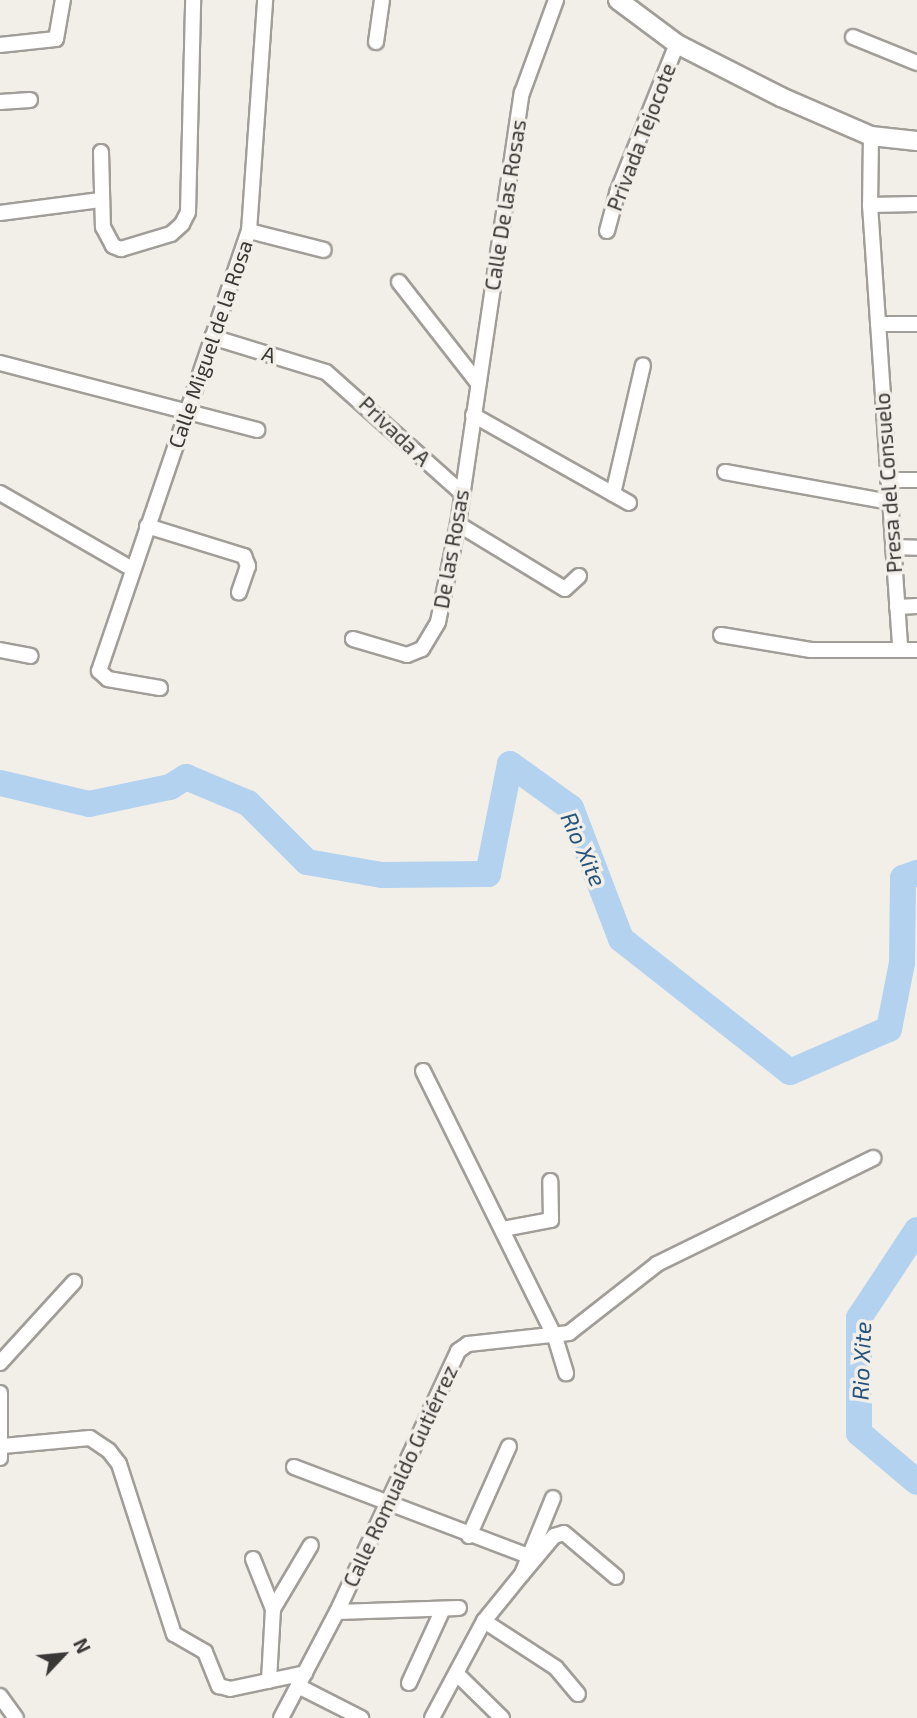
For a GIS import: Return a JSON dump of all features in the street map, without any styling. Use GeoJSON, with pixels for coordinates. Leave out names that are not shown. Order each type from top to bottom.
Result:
{"type":"FeatureCollection","features":[{"type":"Feature","properties":{"kind":"street"},"geometry":{"type":"LineString","coordinates":[[0,45],[56,39],[63,0]]}},
{"type":"Feature","properties":{"kind":"street"},"geometry":{"type":"LineString","coordinates":[[101,152],[100,200],[113,246],[121,249],[171,234],[182,225],[188,212],[193,0]]}},
{"type":"Feature","properties":{"kind":"street","name":"Calle Miguel de la Rosa"},"geometry":{"type":"LineString","coordinates":[[160,688],[102,676],[101,662],[249,231],[264,0]]}},
{"type":"Feature","properties":{"kind":"street"},"geometry":{"type":"LineString","coordinates":[[376,42],[382,0]]}},
{"type":"Feature","properties":{"kind":"street","name":"Calle De las Rosas"},"geometry":{"type":"LineString","coordinates":[[473,415],[522,93],[556,0]]}},
{"type":"Feature","properties":{"kind":"street"},"geometry":{"type":"LineString","coordinates":[[619,1],[677,44],[871,136],[917,140]]}},
{"type":"Feature","properties":{"kind":"street"},"geometry":{"type":"LineString","coordinates":[[853,37],[917,63]]}},
{"type":"Feature","properties":{"kind":"street","name":"Privada Tejocote"},"geometry":{"type":"LineString","coordinates":[[607,231],[617,193],[677,44]]}},
{"type":"Feature","properties":{"kind":"street"},"geometry":{"type":"LineString","coordinates":[[0,102],[30,100]]}},
{"type":"Feature","properties":{"kind":"street","name":"Presa del Consuelo"},"geometry":{"type":"LineString","coordinates":[[871,136],[870,205],[900,650]]}},
{"type":"Feature","properties":{"kind":"street"},"geometry":{"type":"LineString","coordinates":[[0,213],[100,200]]}},
{"type":"Feature","properties":{"kind":"street"},"geometry":{"type":"LineString","coordinates":[[870,205],[917,204]]}},
{"type":"Feature","properties":{"kind":"street"},"geometry":{"type":"LineString","coordinates":[[249,231],[324,250]]}},
{"type":"Feature","properties":{"kind":"street"},"geometry":{"type":"LineString","coordinates":[[399,282],[478,383]]}},
{"type":"Feature","properties":{"kind":"street"},"geometry":{"type":"LineString","coordinates":[[878,324],[917,324]]}},
{"type":"Feature","properties":{"kind":"street","name":"A"},"geometry":{"type":"LineString","coordinates":[[212,337],[326,372]]}},
{"type":"Feature","properties":{"kind":"street"},"geometry":{"type":"LineString","coordinates":[[0,363],[257,430]]}},
{"type":"Feature","properties":{"kind":"street"},"geometry":{"type":"LineString","coordinates":[[613,494],[643,365]]}},
{"type":"Feature","properties":{"kind":"street","name":"Privada A"},"geometry":{"type":"LineString","coordinates":[[326,372],[462,493]]}},
{"type":"Feature","properties":{"kind":"street"},"geometry":{"type":"LineString","coordinates":[[473,415],[629,503]]}},
{"type":"Feature","properties":{"kind":"street","name":"De las Rosas"},"geometry":{"type":"LineString","coordinates":[[353,639],[407,655],[422,649],[438,622],[458,524],[473,415]]}},
{"type":"Feature","properties":{"kind":"street"},"geometry":{"type":"LineString","coordinates":[[725,472],[890,502]]}},
{"type":"Feature","properties":{"kind":"street"},"geometry":{"type":"LineString","coordinates":[[888,480],[917,480]]}},
{"type":"Feature","properties":{"kind":"street"},"geometry":{"type":"LineString","coordinates":[[0,493],[132,569]]}},
{"type":"Feature","properties":{"kind":"street"},"geometry":{"type":"LineString","coordinates":[[458,524],[565,589],[579,576]]}},
{"type":"Feature","properties":{"kind":"street"},"geometry":{"type":"LineString","coordinates":[[147,526],[244,556],[248,566],[239,592]]}},
{"type":"Feature","properties":{"kind":"street"},"geometry":{"type":"LineString","coordinates":[[893,547],[917,548]]}},
{"type":"Feature","properties":{"kind":"street"},"geometry":{"type":"LineString","coordinates":[[897,607],[917,607]]}},
{"type":"Feature","properties":{"kind":"street"},"geometry":{"type":"LineString","coordinates":[[720,635],[811,650],[917,650]]}},
{"type":"Feature","properties":{"kind":"street"},"geometry":{"type":"LineString","coordinates":[[0,650],[30,656]]}},
{"type":"Feature","properties":{"kind":"street"},"geometry":{"type":"LineString","coordinates":[[423,1071],[555,1337],[566,1373]]}},
{"type":"Feature","properties":{"kind":"street","name":"Calle Romualdo Gutiérrez"},"geometry":{"type":"LineString","coordinates":[[281,1718],[337,1612],[458,1351],[480,1342],[555,1337],[583,1325],[657,1264],[873,1158]]}},
{"type":"Feature","properties":{"kind":"street"},"geometry":{"type":"LineString","coordinates":[[503,1229],[551,1220],[550,1181]]}},
{"type":"Feature","properties":{"kind":"street"},"geometry":{"type":"LineString","coordinates":[[0,1363],[74,1282]]}},
{"type":"Feature","properties":{"kind":"street"},"geometry":{"type":"LineString","coordinates":[[0,1393],[2,1452],[90,1438],[104,1446],[119,1464],[174,1633],[205,1652],[223,1688],[301,1679],[361,1718]]}},
{"type":"Feature","properties":{"kind":"street"},"geometry":{"type":"LineString","coordinates":[[469,1536],[509,1447]]}},
{"type":"Feature","properties":{"kind":"street"},"geometry":{"type":"LineString","coordinates":[[294,1467],[469,1536],[528,1556]]}},
{"type":"Feature","properties":{"kind":"street"},"geometry":{"type":"LineString","coordinates":[[522,1574],[554,1498]]}},
{"type":"Feature","properties":{"kind":"street"},"geometry":{"type":"LineString","coordinates":[[432,1718],[484,1621],[560,1533],[569,1535],[616,1577]]}},
{"type":"Feature","properties":{"kind":"street"},"geometry":{"type":"LineString","coordinates":[[273,1609],[311,1545]]}},
{"type":"Feature","properties":{"kind":"street"},"geometry":{"type":"LineString","coordinates":[[253,1559],[273,1609],[269,1681]]}},
{"type":"Feature","properties":{"kind":"street"},"geometry":{"type":"LineString","coordinates":[[337,1612],[459,1608]]}},
{"type":"Feature","properties":{"kind":"street"},"geometry":{"type":"LineString","coordinates":[[409,1683],[443,1609]]}},
{"type":"Feature","properties":{"kind":"street"},"geometry":{"type":"LineString","coordinates":[[484,1621],[556,1668],[578,1694]]}},
{"type":"Feature","properties":{"kind":"street"},"geometry":{"type":"LineString","coordinates":[[457,1674],[502,1718]]}},
{"type":"Feature","properties":{"kind":"street"},"geometry":{"type":"LineString","coordinates":[[0,1696],[16,1718]]}},
{"type":"Feature","properties":{"kind":"waterway","name":"Rio Xite"},"geometry":{"type":"LineString","coordinates":[[0,783],[89,804],[170,787],[186,777],[248,803],[307,862],[382,875],[488,874],[510,764],[571,808],[621,939],[790,1072],[889,1029],[902,963],[903,878],[917,873]]}},
{"type":"Feature","properties":{"kind":"waterway","name":"Rio Xite"},"geometry":{"type":"LineString","coordinates":[[917,1230],[859,1318],[859,1433],[917,1482]]}}]}
